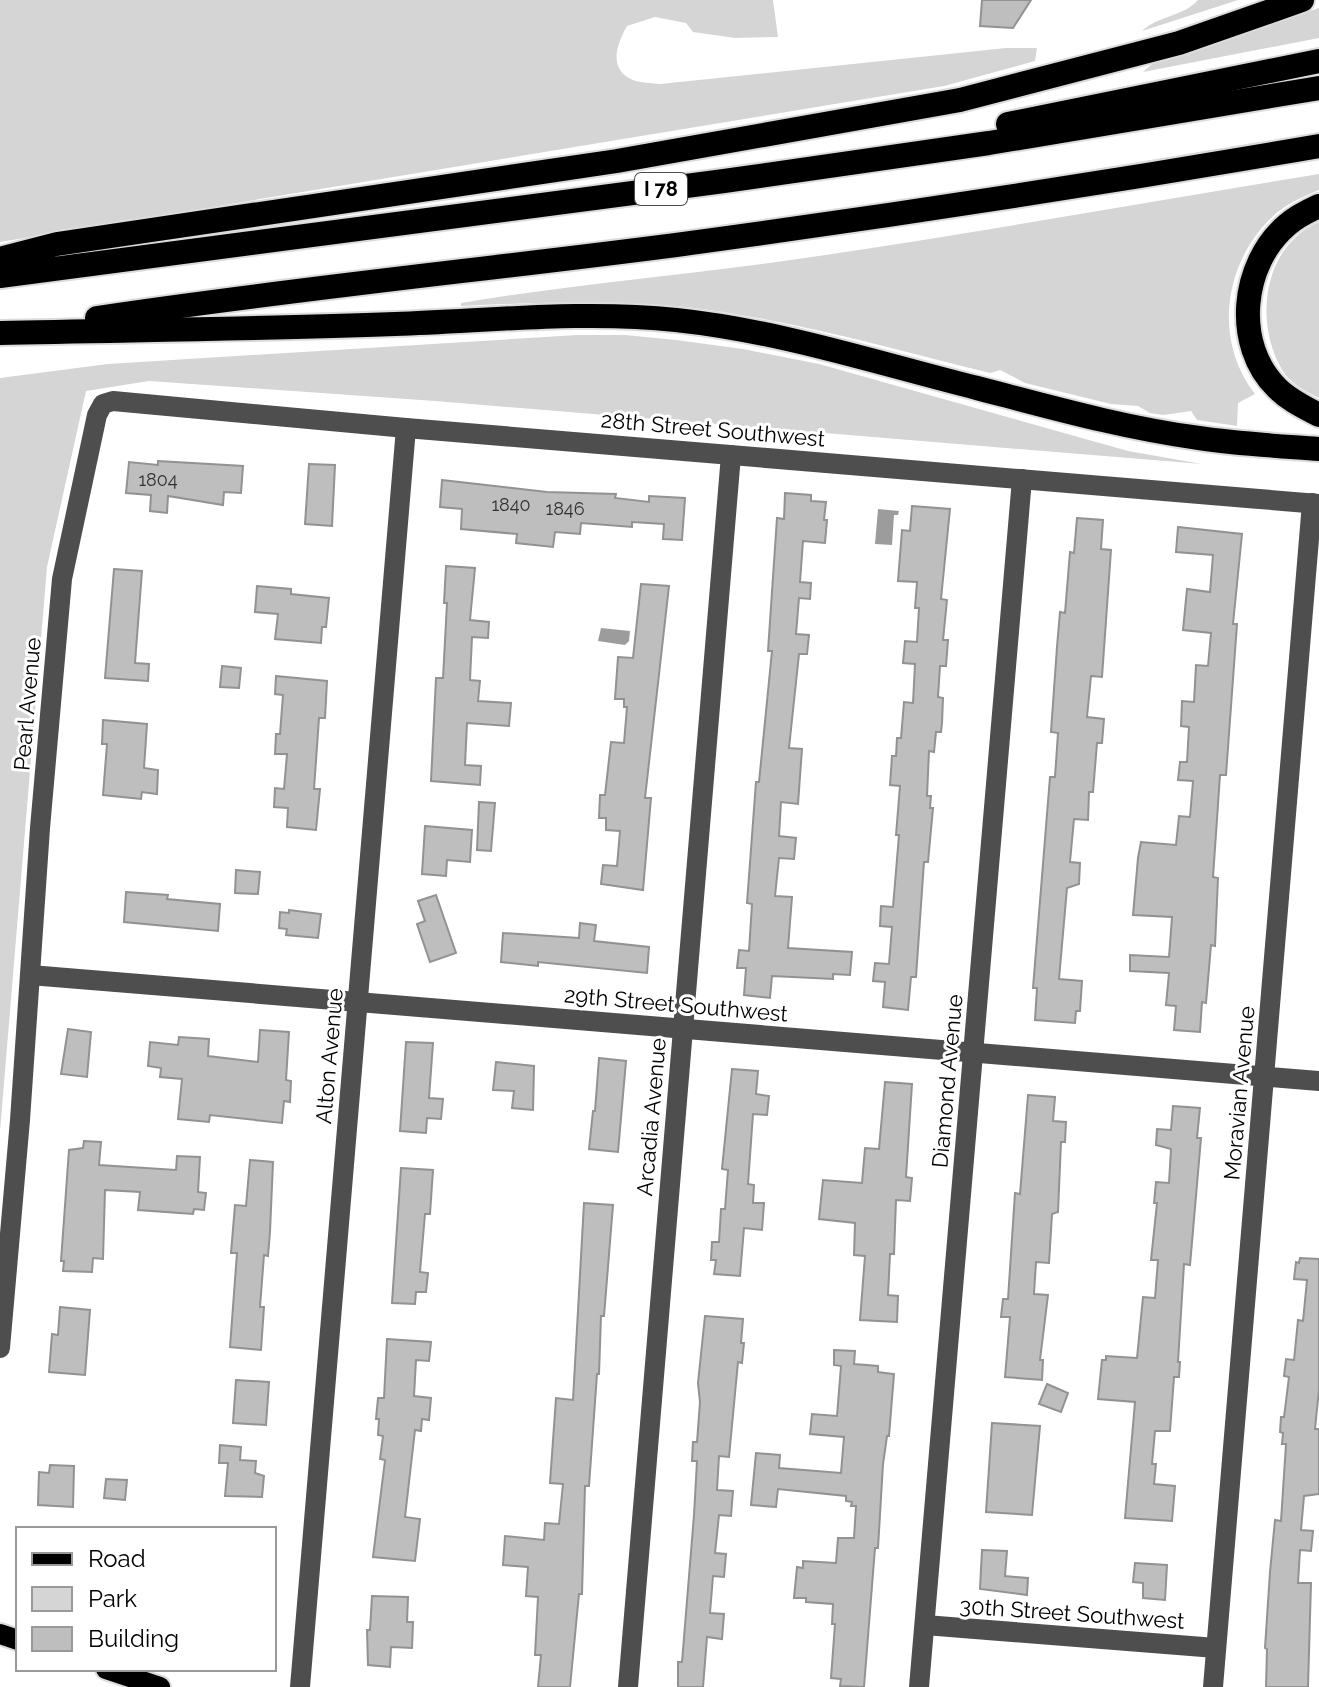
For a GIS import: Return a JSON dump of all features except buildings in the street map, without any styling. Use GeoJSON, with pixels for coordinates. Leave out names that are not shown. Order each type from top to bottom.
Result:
{"type":"FeatureCollection","features":[{"type":"Feature","properties":{"kind":"highway"},"geometry":{"type":"LineString","coordinates":[[0,259],[57,244],[617,161],[960,100],[1179,43],[1302,0]]}},
{"type":"Feature","properties":{"kind":"highway"},"geometry":{"type":"LineString","coordinates":[[724,181],[1319,61]]}},
{"type":"Feature","properties":{"kind":"highway","name":"I 78"},"geometry":{"type":"LineString","coordinates":[[0,276],[724,181],[989,143],[1319,88]]}},
{"type":"Feature","properties":{"kind":"highway"},"geometry":{"type":"LineString","coordinates":[[0,333],[161,308],[868,218],[1115,181],[1319,146]]}},
{"type":"Feature","properties":{"kind":"highway"},"geometry":{"type":"LineString","coordinates":[[1319,206],[1286,225],[1273,240],[1254,277],[1248,303],[1248,328],[1254,353],[1276,387],[1296,403],[1319,415]]}},
{"type":"Feature","properties":{"kind":"highway"},"geometry":{"type":"LineString","coordinates":[[0,333],[282,328],[606,315],[675,320],[748,329],[822,345],[975,388],[1159,432],[1201,439],[1319,449]]}},
{"type":"Feature","properties":{"kind":"main road"},"geometry":{"type":"LineString","coordinates":[[112,1671],[160,1687]]}},
{"type":"Feature","properties":{"kind":"street","name":"28th Street Southwest"},"geometry":{"type":"LineString","coordinates":[[103,404],[113,401],[1316,504]]}},
{"type":"Feature","properties":{"kind":"street","name":"Pearl Avenue"},"geometry":{"type":"LineString","coordinates":[[0,1348],[62,579],[97,415],[103,404]]}},
{"type":"Feature","properties":{"kind":"street","name":"Alton Avenue"},"geometry":{"type":"LineString","coordinates":[[300,1687],[406,428]]}},
{"type":"Feature","properties":{"kind":"street","name":"Arcadia Avenue"},"geometry":{"type":"LineString","coordinates":[[628,1687],[731,455]]}},
{"type":"Feature","properties":{"kind":"street","name":"Diamond Avenue"},"geometry":{"type":"LineString","coordinates":[[919,1687],[1022,479]]}},
{"type":"Feature","properties":{"kind":"street","name":"Moravian Avenue"},"geometry":{"type":"LineString","coordinates":[[1213,1687],[1316,504]]}},
{"type":"Feature","properties":{"kind":"street","name":"29th Street Southwest"},"geometry":{"type":"LineString","coordinates":[[30,975],[1319,1081]]}},
{"type":"Feature","properties":{"kind":"street","name":"30th Street Southwest"},"geometry":{"type":"LineString","coordinates":[[925,1625],[1216,1648]]}},
{"type":"Feature","properties":{"kind":"green space"},"geometry":{"type":"Polygon","coordinates":[[[0,0],[773,0],[778,37],[735,38],[693,32],[686,23],[655,17],[627,26],[618,46],[619,67],[632,80],[660,84],[1006,48],[1037,48],[1035,61],[944,86],[0,242],[0,0]]]}},
{"type":"Feature","properties":{"kind":"green space"},"geometry":{"type":"Polygon","coordinates":[[[1198,0],[1238,0],[1142,31],[1185,10],[1198,0]]]}},
{"type":"Feature","properties":{"kind":"green space"},"geometry":{"type":"Polygon","coordinates":[[[1319,8],[1319,38],[1143,72],[1153,63],[1319,8]]]}},
{"type":"Feature","properties":{"kind":"green space"},"geometry":{"type":"Polygon","coordinates":[[[1319,174],[1319,190],[1282,209],[1255,237],[1234,280],[1229,327],[1233,350],[1255,394],[1238,403],[1237,426],[1197,420],[1191,411],[1163,415],[1150,413],[1138,406],[1111,404],[1025,383],[1000,370],[990,373],[824,332],[723,312],[625,303],[461,306],[461,303],[545,290],[756,265],[993,229],[1319,174]]]}},
{"type":"Feature","properties":{"kind":"green space"},"geometry":{"type":"Polygon","coordinates":[[[1319,222],[1319,398],[1291,381],[1284,373],[1268,333],[1266,310],[1268,288],[1285,249],[1300,233],[1319,222]]]}},
{"type":"Feature","properties":{"kind":"green space"},"geometry":{"type":"Polygon","coordinates":[[[577,335],[625,335],[676,340],[819,364],[1128,451],[1202,464],[435,401],[149,381],[86,391],[47,567],[0,1131],[0,378],[108,364],[577,335]]]}},
{"type":"Feature","properties":{"kind":"shaded area"},"geometry":{"type":"Polygon","coordinates":[[[878,509],[899,511],[898,515],[894,515],[892,545],[875,544],[878,509]]]}},
{"type":"Feature","properties":{"kind":"shaded area"},"geometry":{"type":"Polygon","coordinates":[[[601,628],[630,631],[629,641],[625,645],[598,641],[601,628]]]}}]}
